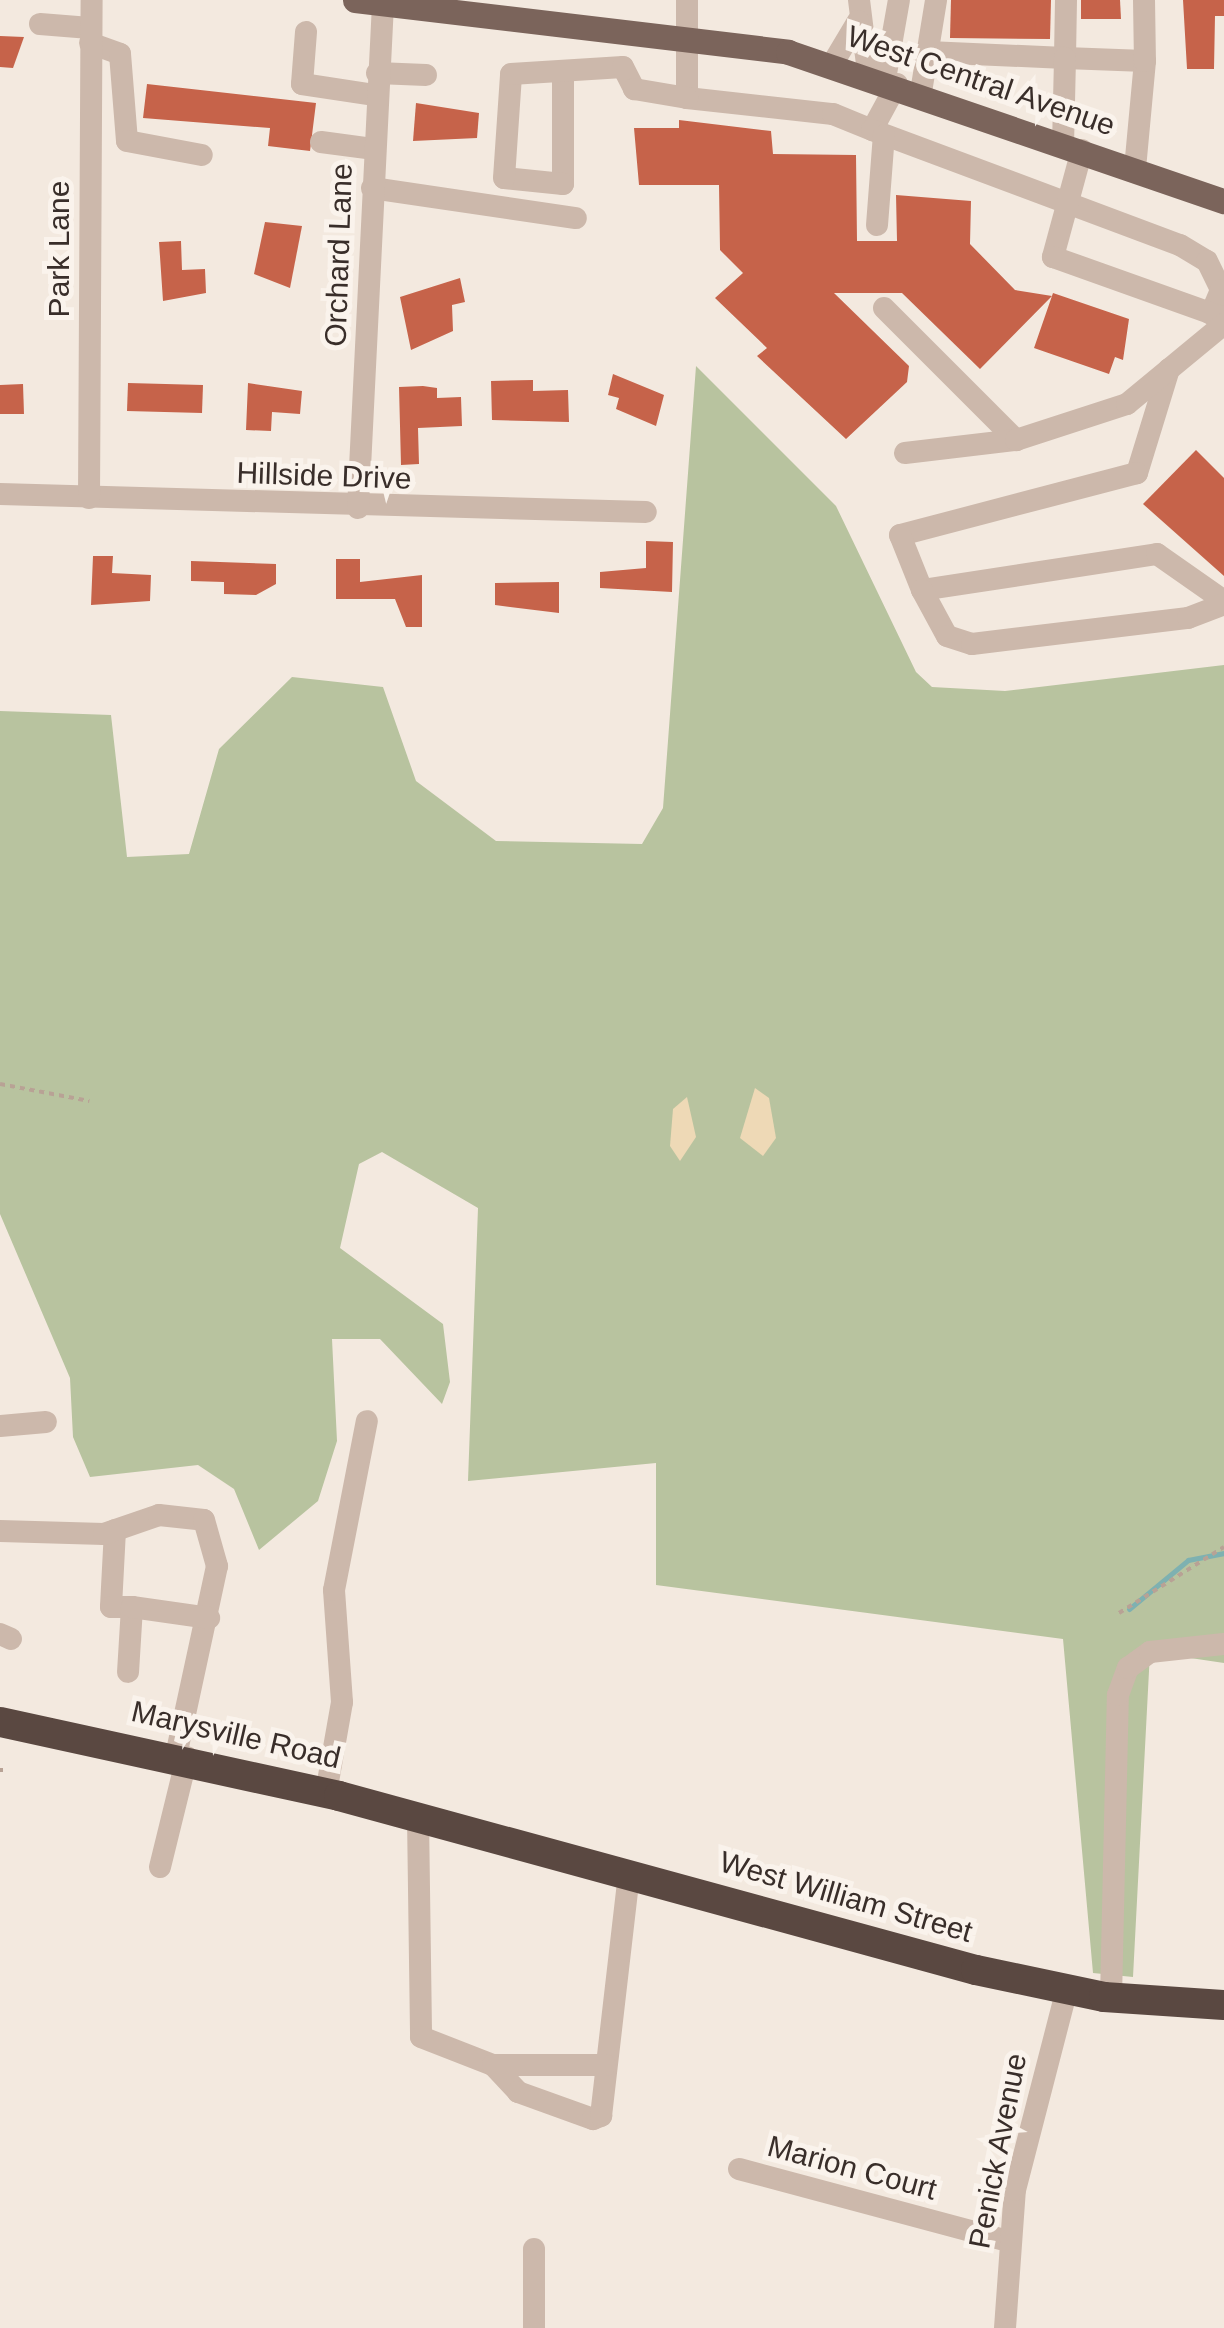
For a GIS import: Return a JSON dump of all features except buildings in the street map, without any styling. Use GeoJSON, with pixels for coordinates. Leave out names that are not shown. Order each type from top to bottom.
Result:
{"type":"FeatureCollection","features":[{"type":"Feature","properties":{"kind":"highway","name":"Marysville Road"},"geometry":{"type":"LineString","coordinates":[[0,1722],[182,1756],[454,1826]]}},
{"type":"Feature","properties":{"kind":"highway","name":"West William Street"},"geometry":{"type":"LineString","coordinates":[[454,1826],[1067,1988],[1111,1998],[1224,2006]]}},
{"type":"Feature","properties":{"kind":"main road","name":"West Central Avenue"},"geometry":{"type":"LineString","coordinates":[[355,0],[499,8],[833,63],[1224,201]]}},
{"type":"Feature","properties":{"kind":"street","name":"Park Lane"},"geometry":{"type":"LineString","coordinates":[[89,498],[92,0]]}},
{"type":"Feature","properties":{"kind":"street"},"geometry":{"type":"LineString","coordinates":[[687,0],[687,98]]}},
{"type":"Feature","properties":{"kind":"street"},"geometry":{"type":"LineString","coordinates":[[878,225],[878,133],[892,82],[899,0]]}},
{"type":"Feature","properties":{"kind":"street"},"geometry":{"type":"LineString","coordinates":[[892,82],[928,52],[936,0]]}},
{"type":"Feature","properties":{"kind":"street"},"geometry":{"type":"LineString","coordinates":[[1066,0],[1065,58],[1072,146],[1054,257],[1220,319]]}},
{"type":"Feature","properties":{"kind":"street"},"geometry":{"type":"LineString","coordinates":[[1135,169],[1145,62],[1144,0]]}},
{"type":"Feature","properties":{"kind":"street","name":"Orchard Lane"},"geometry":{"type":"LineString","coordinates":[[358,508],[376,84],[384,4]]}},
{"type":"Feature","properties":{"kind":"street"},"geometry":{"type":"LineString","coordinates":[[858,11],[892,82]]}},
{"type":"Feature","properties":{"kind":"street"},"geometry":{"type":"LineString","coordinates":[[833,63],[858,11]]}},
{"type":"Feature","properties":{"kind":"street"},"geometry":{"type":"LineString","coordinates":[[40,24],[90,36],[120,54],[127,141],[202,155]]}},
{"type":"Feature","properties":{"kind":"street"},"geometry":{"type":"LineString","coordinates":[[306,32],[302,84],[376,84],[426,75]]}},
{"type":"Feature","properties":{"kind":"street"},"geometry":{"type":"LineString","coordinates":[[928,52],[1145,62]]}},
{"type":"Feature","properties":{"kind":"street"},"geometry":{"type":"LineString","coordinates":[[563,75],[563,184],[504,178],[511,74],[563,75],[623,67],[622,76],[634,89],[833,114],[1207,261],[1221,290],[1220,319],[1127,404],[1016,440],[905,453]]}},
{"type":"Feature","properties":{"kind":"street"},"geometry":{"type":"LineString","coordinates":[[322,142],[374,149]]}},
{"type":"Feature","properties":{"kind":"street"},"geometry":{"type":"LineString","coordinates":[[372,188],[576,218]]}},
{"type":"Feature","properties":{"kind":"street"},"geometry":{"type":"LineString","coordinates":[[884,308],[1016,440]]}},
{"type":"Feature","properties":{"kind":"street"},"geometry":{"type":"LineString","coordinates":[[1169,369],[1136,472],[900,536],[922,590],[947,636],[972,644],[1188,618],[1224,602]]}},
{"type":"Feature","properties":{"kind":"street","name":"Hillside Drive"},"geometry":{"type":"LineString","coordinates":[[0,494],[358,508],[646,512]]}},
{"type":"Feature","properties":{"kind":"street"},"geometry":{"type":"LineString","coordinates":[[922,590],[1157,554],[1224,602]]}},
{"type":"Feature","properties":{"kind":"street"},"geometry":{"type":"LineString","coordinates":[[0,1426],[46,1422]]}},
{"type":"Feature","properties":{"kind":"street"},"geometry":{"type":"LineString","coordinates":[[326,1792],[342,1702],[334,1590],[368,1422]]}},
{"type":"Feature","properties":{"kind":"street"},"geometry":{"type":"LineString","coordinates":[[0,1531],[109,1532],[159,1515],[204,1520],[217,1566],[160,1866]]}},
{"type":"Feature","properties":{"kind":"street"},"geometry":{"type":"LineString","coordinates":[[109,1532],[111,1607],[209,1618]]}},
{"type":"Feature","properties":{"kind":"street"},"geometry":{"type":"LineString","coordinates":[[128,1672],[132,1607]]}},
{"type":"Feature","properties":{"kind":"street"},"geometry":{"type":"LineString","coordinates":[[1111,1998],[1118,1695],[1128,1668],[1150,1652],[1224,1644]]}},
{"type":"Feature","properties":{"kind":"street"},"geometry":{"type":"LineString","coordinates":[[418,1817],[420,2037],[492,2065],[605,2065]]}},
{"type":"Feature","properties":{"kind":"street"},"geometry":{"type":"LineString","coordinates":[[492,2065],[518,2092],[593,2119],[605,2065],[630,1874]]}},
{"type":"Feature","properties":{"kind":"street","name":"Penick Avenue"},"geometry":{"type":"LineString","coordinates":[[1004,2328],[1007,2241],[1067,1988]]}},
{"type":"Feature","properties":{"kind":"street","name":"Marion Court"},"geometry":{"type":"LineString","coordinates":[[739,2169],[1007,2241]]}},
{"type":"Feature","properties":{"kind":"street"},"geometry":{"type":"LineString","coordinates":[[534,2250],[534,2328]]}},
{"type":"Feature","properties":{"kind":"path"},"geometry":{"type":"LineString","coordinates":[[0,1084],[89,1101]]}},
{"type":"Feature","properties":{"kind":"path"},"geometry":{"type":"LineString","coordinates":[[1120,1612],[1224,1547]]}},
{"type":"Feature","properties":{"kind":"green space"},"geometry":{"type":"Polygon","coordinates":[[[696,366],[836,506],[916,672],[932,687],[1005,691],[1224,665],[1224,1663],[1150,1652],[1133,1977],[1093,1973],[1063,1639],[656,1585],[656,1463],[468,1481],[478,1208],[382,1152],[359,1164],[340,1248],[443,1324],[450,1382],[442,1404],[380,1339],[332,1339],[337,1441],[318,1501],[259,1550],[234,1489],[198,1465],[90,1477],[73,1437],[70,1378],[0,1214],[0,711],[111,715],[127,857],[189,854],[219,749],[292,677],[383,687],[416,781],[496,841],[642,844],[663,808],[696,366]]]}},
{"type":"Feature","properties":{"kind":"sand"},"geometry":{"type":"Polygon","coordinates":[[[755,1088],[769,1098],[776,1138],[763,1156],[740,1138],[755,1088]]]}},
{"type":"Feature","properties":{"kind":"sand"},"geometry":{"type":"Polygon","coordinates":[[[687,1097],[696,1137],[680,1161],[670,1146],[673,1109],[687,1097]]]}},
{"type":"Feature","properties":{"kind":"waterway"},"geometry":{"type":"LineString","coordinates":[[1129,1609],[1188,1560],[1224,1553]]}}]}
